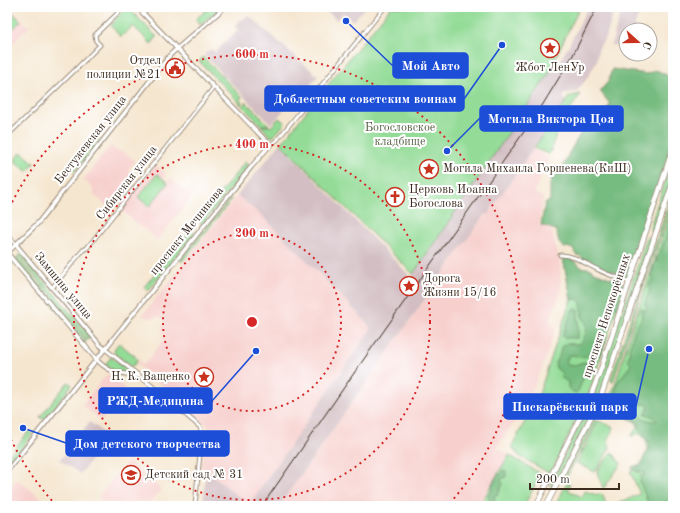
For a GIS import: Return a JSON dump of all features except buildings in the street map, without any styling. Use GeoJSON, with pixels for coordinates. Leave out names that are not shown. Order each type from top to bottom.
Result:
{"type":"FeatureCollection","features":[{"type":"Feature","properties":{"kind":"main road","name":"проспект Непокорённых"},"geometry":{"type":"LineString","coordinates":[[536,506],[591,395],[673,148]]}},
{"type":"Feature","properties":{"kind":"main road","name":"проспект Непокорённых"},"geometry":{"type":"LineString","coordinates":[[546,506],[600,399],[673,182]]}},
{"type":"Feature","properties":{"kind":"main road"},"geometry":{"type":"LineString","coordinates":[[645,233],[655,236]]}},
{"type":"Feature","properties":{"kind":"street"},"geometry":{"type":"LineString","coordinates":[[7,136],[100,45],[96,41],[95,35],[124,7]]}},
{"type":"Feature","properties":{"kind":"street"},"geometry":{"type":"LineString","coordinates":[[137,7],[270,145]]}},
{"type":"Feature","properties":{"kind":"street","name":"Бестужевская улица"},"geometry":{"type":"LineString","coordinates":[[7,253],[38,223],[177,49],[225,7]]}},
{"type":"Feature","properties":{"kind":"street","name":"проспект Мечникова"},"geometry":{"type":"LineString","coordinates":[[7,471],[252,166],[270,145],[277,140],[385,7]]}},
{"type":"Feature","properties":{"kind":"street","name":"Сибирская улица"},"geometry":{"type":"LineString","coordinates":[[52,288],[83,250],[87,248],[214,87]]}},
{"type":"Feature","properties":{"kind":"street","name":"Замшина улица"},"geometry":{"type":"LineString","coordinates":[[7,234],[100,345],[105,349]]}},
{"type":"Feature","properties":{"kind":"street","name":"Замшина улица"},"geometry":{"type":"LineString","coordinates":[[7,253],[97,360]]}},
{"type":"Feature","properties":{"kind":"street"},"geometry":{"type":"LineString","coordinates":[[560,255],[573,258],[600,271],[629,282]]}},
{"type":"Feature","properties":{"kind":"street"},"geometry":{"type":"LineString","coordinates":[[105,349],[200,427],[202,433],[195,506]]}},
{"type":"Feature","properties":{"kind":"street"},"geometry":{"type":"LineString","coordinates":[[97,360],[112,371],[139,376]]}},
{"type":"Feature","properties":{"kind":"shaded area"},"geometry":{"type":"Polygon","coordinates":[[[7,7],[10,7],[29,27],[7,49],[7,7]]]}},
{"type":"Feature","properties":{"kind":"shaded area"},"geometry":{"type":"Polygon","coordinates":[[[322,7],[365,7],[353,21],[343,13],[337,20],[322,7]]]}},
{"type":"Feature","properties":{"kind":"shaded area"},"geometry":{"type":"Polygon","coordinates":[[[588,7],[615,7],[606,37],[598,49],[597,61],[585,81],[576,92],[563,93],[565,94],[563,97],[566,101],[533,149],[487,215],[485,214],[279,506],[203,506],[206,470],[249,505],[371,329],[314,268],[260,214],[238,196],[236,197],[280,144],[412,278],[413,274],[548,76],[552,66],[555,68],[558,64],[588,7]]]}},
{"type":"Feature","properties":{"kind":"shaded area"},"geometry":{"type":"Polygon","coordinates":[[[623,7],[638,7],[638,16],[636,22],[618,22],[623,7]]]}},
{"type":"Feature","properties":{"kind":"shaded area"},"geometry":{"type":"Polygon","coordinates":[[[248,15],[318,76],[308,88],[305,85],[299,91],[271,124],[204,55],[211,49],[215,52],[238,30],[235,26],[248,15]]]}},
{"type":"Feature","properties":{"kind":"shaded area"},"geometry":{"type":"Polygon","coordinates":[[[618,23],[618,46],[611,45],[618,23]]]}},
{"type":"Feature","properties":{"kind":"shaded area"},"geometry":{"type":"Polygon","coordinates":[[[110,146],[118,151],[124,152],[135,161],[128,170],[139,178],[113,211],[94,195],[93,188],[83,180],[110,146]]]}},
{"type":"Feature","properties":{"kind":"shaded area"},"geometry":{"type":"Polygon","coordinates":[[[533,149],[548,158],[534,193],[543,197],[539,225],[551,228],[560,262],[561,291],[549,323],[556,327],[542,368],[531,393],[518,417],[497,447],[509,455],[480,506],[279,506],[485,214],[486,215],[533,149]]]}},
{"type":"Feature","properties":{"kind":"shaded area"},"geometry":{"type":"Polygon","coordinates":[[[155,165],[166,174],[163,178],[168,182],[171,179],[192,197],[157,240],[120,209],[155,165]]]}},
{"type":"Feature","properties":{"kind":"shaded area"},"geometry":{"type":"Polygon","coordinates":[[[238,196],[260,214],[314,268],[371,329],[249,506],[201,466],[209,427],[137,364],[139,361],[144,365],[163,340],[163,319],[157,316],[152,319],[142,316],[238,196]]]}},
{"type":"Feature","properties":{"kind":"shaded area"},"geometry":{"type":"Polygon","coordinates":[[[107,374],[126,389],[101,420],[82,405],[107,374]]]}},
{"type":"Feature","properties":{"kind":"shaded area"},"geometry":{"type":"Polygon","coordinates":[[[90,422],[109,437],[80,474],[60,460],[90,422]]]}},
{"type":"Feature","properties":{"kind":"shaded area","name":"Детский сад № 31"},"geometry":{"type":"Polygon","coordinates":[[[128,461],[161,489],[147,506],[109,506],[98,497],[128,461]]]}},
{"type":"Feature","properties":{"kind":"shaded area"},"geometry":{"type":"Polygon","coordinates":[[[17,479],[51,506],[7,506],[7,492],[17,479]]]}},
{"type":"Feature","properties":{"kind":"green space"},"geometry":{"type":"Polygon","coordinates":[[[7,7],[21,21],[9,33],[7,31],[7,7]]]}},
{"type":"Feature","properties":{"kind":"green space"},"geometry":{"type":"Polygon","coordinates":[[[127,7],[157,37],[151,44],[133,26],[121,37],[111,26],[117,17],[127,7]]]}},
{"type":"Feature","properties":{"kind":"green space"},"geometry":{"type":"Polygon","coordinates":[[[210,7],[221,7],[200,25],[196,19],[210,7]]]}},
{"type":"Feature","properties":{"kind":"green space","name":"Богословское кладбище"},"geometry":{"type":"Polygon","coordinates":[[[391,7],[580,7],[548,76],[413,274],[281,144],[391,7]]]}},
{"type":"Feature","properties":{"kind":"green space"},"geometry":{"type":"Polygon","coordinates":[[[203,57],[242,97],[240,99],[242,103],[241,105],[199,62],[203,57]]]}},
{"type":"Feature","properties":{"kind":"green space"},"geometry":{"type":"Polygon","coordinates":[[[612,69],[647,74],[656,70],[673,78],[673,141],[627,277],[599,267],[592,263],[589,259],[584,260],[581,256],[576,255],[573,249],[567,247],[565,248],[561,245],[556,230],[541,225],[545,203],[550,201],[550,184],[554,174],[560,174],[569,153],[586,124],[607,109],[610,104],[600,91],[608,82],[612,69]]]}},
{"type":"Feature","properties":{"kind":"green space"},"geometry":{"type":"Polygon","coordinates":[[[580,95],[558,130],[550,153],[548,154],[534,148],[569,97],[580,95]]]}},
{"type":"Feature","properties":{"kind":"green space"},"geometry":{"type":"Polygon","coordinates":[[[246,102],[269,125],[261,125],[242,106],[246,102]]]}},
{"type":"Feature","properties":{"kind":"green space"},"geometry":{"type":"Polygon","coordinates":[[[279,118],[285,123],[274,136],[271,137],[261,126],[271,127],[279,118]]]}},
{"type":"Feature","properties":{"kind":"green space"},"geometry":{"type":"Polygon","coordinates":[[[97,136],[100,139],[75,171],[71,169],[97,136]]]}},
{"type":"Feature","properties":{"kind":"green space"},"geometry":{"type":"Polygon","coordinates":[[[23,153],[34,163],[28,171],[15,161],[20,154],[23,153]]]}},
{"type":"Feature","properties":{"kind":"green space"},"geometry":{"type":"Polygon","coordinates":[[[673,157],[673,175],[655,229],[650,230],[650,227],[673,157]]]}},
{"type":"Feature","properties":{"kind":"green space"},"geometry":{"type":"Polygon","coordinates":[[[245,162],[249,166],[202,224],[198,221],[245,162]]]}},
{"type":"Feature","properties":{"kind":"green space"},"geometry":{"type":"Polygon","coordinates":[[[157,174],[168,183],[149,207],[138,197],[157,174]]]}},
{"type":"Feature","properties":{"kind":"green space"},"geometry":{"type":"Polygon","coordinates":[[[673,191],[673,200],[644,283],[613,382],[611,381],[611,378],[673,191]]]}},
{"type":"Feature","properties":{"kind":"green space"},"geometry":{"type":"Polygon","coordinates":[[[230,199],[232,199],[182,262],[180,260],[230,199]]]}},
{"type":"Feature","properties":{"kind":"green space"},"geometry":{"type":"Polygon","coordinates":[[[673,205],[673,506],[612,506],[640,494],[630,471],[634,470],[640,472],[646,454],[647,445],[642,434],[631,436],[637,428],[637,423],[621,414],[622,407],[615,404],[608,406],[606,405],[614,388],[633,325],[673,205]]]}},
{"type":"Feature","properties":{"kind":"green space"},"geometry":{"type":"Polygon","coordinates":[[[673,218],[673,506],[649,506],[640,482],[641,476],[645,473],[631,468],[634,466],[640,466],[649,447],[649,443],[640,430],[638,422],[624,415],[627,410],[631,410],[647,420],[657,421],[652,416],[645,414],[649,407],[647,404],[627,406],[619,402],[615,393],[617,383],[631,365],[628,359],[630,353],[629,349],[636,327],[642,318],[642,308],[646,311],[646,299],[650,290],[648,287],[654,278],[652,273],[654,263],[658,261],[656,260],[673,218]]]}},
{"type":"Feature","properties":{"kind":"green space"},"geometry":{"type":"Polygon","coordinates":[[[191,230],[195,233],[148,291],[144,287],[191,230]]]}},
{"type":"Feature","properties":{"kind":"green space"},"geometry":{"type":"Polygon","coordinates":[[[647,237],[651,238],[651,241],[599,397],[594,395],[647,237]]]}},
{"type":"Feature","properties":{"kind":"green space"},"geometry":{"type":"Polygon","coordinates":[[[21,254],[91,337],[88,340],[19,256],[21,254]]]}},
{"type":"Feature","properties":{"kind":"green space"},"geometry":{"type":"Polygon","coordinates":[[[17,257],[87,341],[85,343],[15,260],[17,257]]]}},
{"type":"Feature","properties":{"kind":"green space"},"geometry":{"type":"Polygon","coordinates":[[[563,258],[568,258],[581,267],[591,269],[594,272],[621,282],[623,283],[624,287],[589,393],[552,470],[547,472],[518,455],[512,446],[538,397],[571,299],[563,258]]]}},
{"type":"Feature","properties":{"kind":"green space"},"geometry":{"type":"Polygon","coordinates":[[[563,258],[568,258],[581,267],[591,269],[594,272],[621,282],[623,283],[624,287],[618,307],[613,307],[609,310],[606,322],[605,343],[600,356],[589,354],[584,357],[569,355],[566,362],[568,365],[572,366],[583,362],[587,363],[588,366],[576,393],[568,388],[568,382],[560,377],[562,373],[556,368],[555,363],[560,354],[561,347],[567,343],[581,343],[587,326],[582,317],[581,303],[577,299],[571,299],[563,258]]]}},
{"type":"Feature","properties":{"kind":"green space"},"geometry":{"type":"Polygon","coordinates":[[[573,309],[577,309],[578,311],[578,335],[577,338],[564,338],[562,336],[573,309]]]}},
{"type":"Feature","properties":{"kind":"green space"},"geometry":{"type":"Polygon","coordinates":[[[119,343],[138,360],[132,367],[114,353],[115,348],[119,343]]]}},
{"type":"Feature","properties":{"kind":"green space"},"geometry":{"type":"Polygon","coordinates":[[[111,357],[130,372],[128,373],[113,370],[105,365],[111,357]]]}},
{"type":"Feature","properties":{"kind":"green space"},"geometry":{"type":"Polygon","coordinates":[[[68,382],[72,385],[44,420],[40,417],[68,382]]]}},
{"type":"Feature","properties":{"kind":"green space"},"geometry":{"type":"Polygon","coordinates":[[[593,397],[598,399],[553,487],[550,485],[593,397]]]}},
{"type":"Feature","properties":{"kind":"green space"},"geometry":{"type":"Polygon","coordinates":[[[595,419],[597,420],[566,478],[564,477],[593,421],[595,419]]]}},
{"type":"Feature","properties":{"kind":"green space"},"geometry":{"type":"Polygon","coordinates":[[[598,421],[614,427],[608,440],[610,448],[595,472],[577,463],[598,421]]]}},
{"type":"Feature","properties":{"kind":"green space"},"geometry":{"type":"Polygon","coordinates":[[[29,431],[33,434],[8,464],[7,458],[29,431]]]}},
{"type":"Feature","properties":{"kind":"green space"},"geometry":{"type":"Polygon","coordinates":[[[612,452],[621,464],[603,488],[597,473],[599,468],[612,452]]]}},
{"type":"Feature","properties":{"kind":"green space"},"geometry":{"type":"Polygon","coordinates":[[[509,455],[541,474],[524,506],[480,506],[491,485],[509,455]]]}},
{"type":"Feature","properties":{"kind":"green space"},"geometry":{"type":"Polygon","coordinates":[[[504,470],[506,471],[506,477],[501,479],[503,483],[498,494],[494,496],[495,499],[491,506],[488,505],[487,503],[490,498],[488,496],[492,491],[491,489],[494,480],[504,470]]]}},
{"type":"Feature","properties":{"kind":"green space"},"geometry":{"type":"Polygon","coordinates":[[[567,483],[570,485],[568,490],[582,497],[585,491],[597,495],[602,494],[607,506],[555,506],[567,483]]]}},
{"type":"Feature","properties":{"kind":"railway"},"geometry":{"type":"LineString","coordinates":[[262,506],[540,109],[573,55],[597,7]]}},
{"type":"Feature","properties":{"kind":"place","name":"Мой Авто"},"geometry":{"type":"Point","coordinates":[346,21]}},
{"type":"Feature","properties":{"kind":"place","name":"Доблестным советским воинам"},"geometry":{"type":"Point","coordinates":[502,45]}},
{"type":"Feature","properties":{"kind":"place","name":"Жбот ЛенУр"},"geometry":{"type":"Point","coordinates":[550,48]}},
{"type":"Feature","properties":{"kind":"place","name":"Отдел полиции №21"},"geometry":{"type":"Point","coordinates":[175,68]}},
{"type":"Feature","properties":{"kind":"place","name":"Могила Виктора Цоя"},"geometry":{"type":"Point","coordinates":[447,151]}},
{"type":"Feature","properties":{"kind":"place","name":"Могила Михаила Горшенева(КиШ)"},"geometry":{"type":"Point","coordinates":[429,169]}},
{"type":"Feature","properties":{"kind":"place","name":"Церковь Иоанна Богослова"},"geometry":{"type":"Point","coordinates":[395,197]}},
{"type":"Feature","properties":{"kind":"place","name":"Дорога Жизни 15/16"},"geometry":{"type":"Point","coordinates":[409,286]}},
{"type":"Feature","properties":{"kind":"place","name":"Пискарёвский парк"},"geometry":{"type":"Point","coordinates":[649,349]}},
{"type":"Feature","properties":{"kind":"place","name":"РЖД-Медицина"},"geometry":{"type":"Point","coordinates":[256,351]}},
{"type":"Feature","properties":{"kind":"place","name":"Н. К. Ващенко"},"geometry":{"type":"Point","coordinates":[204,377]}},
{"type":"Feature","properties":{"kind":"place","name":"Дом детского творчества"},"geometry":{"type":"Point","coordinates":[23,428]}},
{"type":"Feature","properties":{"kind":"place","name":"Детский сад № 31"},"geometry":{"type":"Point","coordinates":[131,475]}}]}
